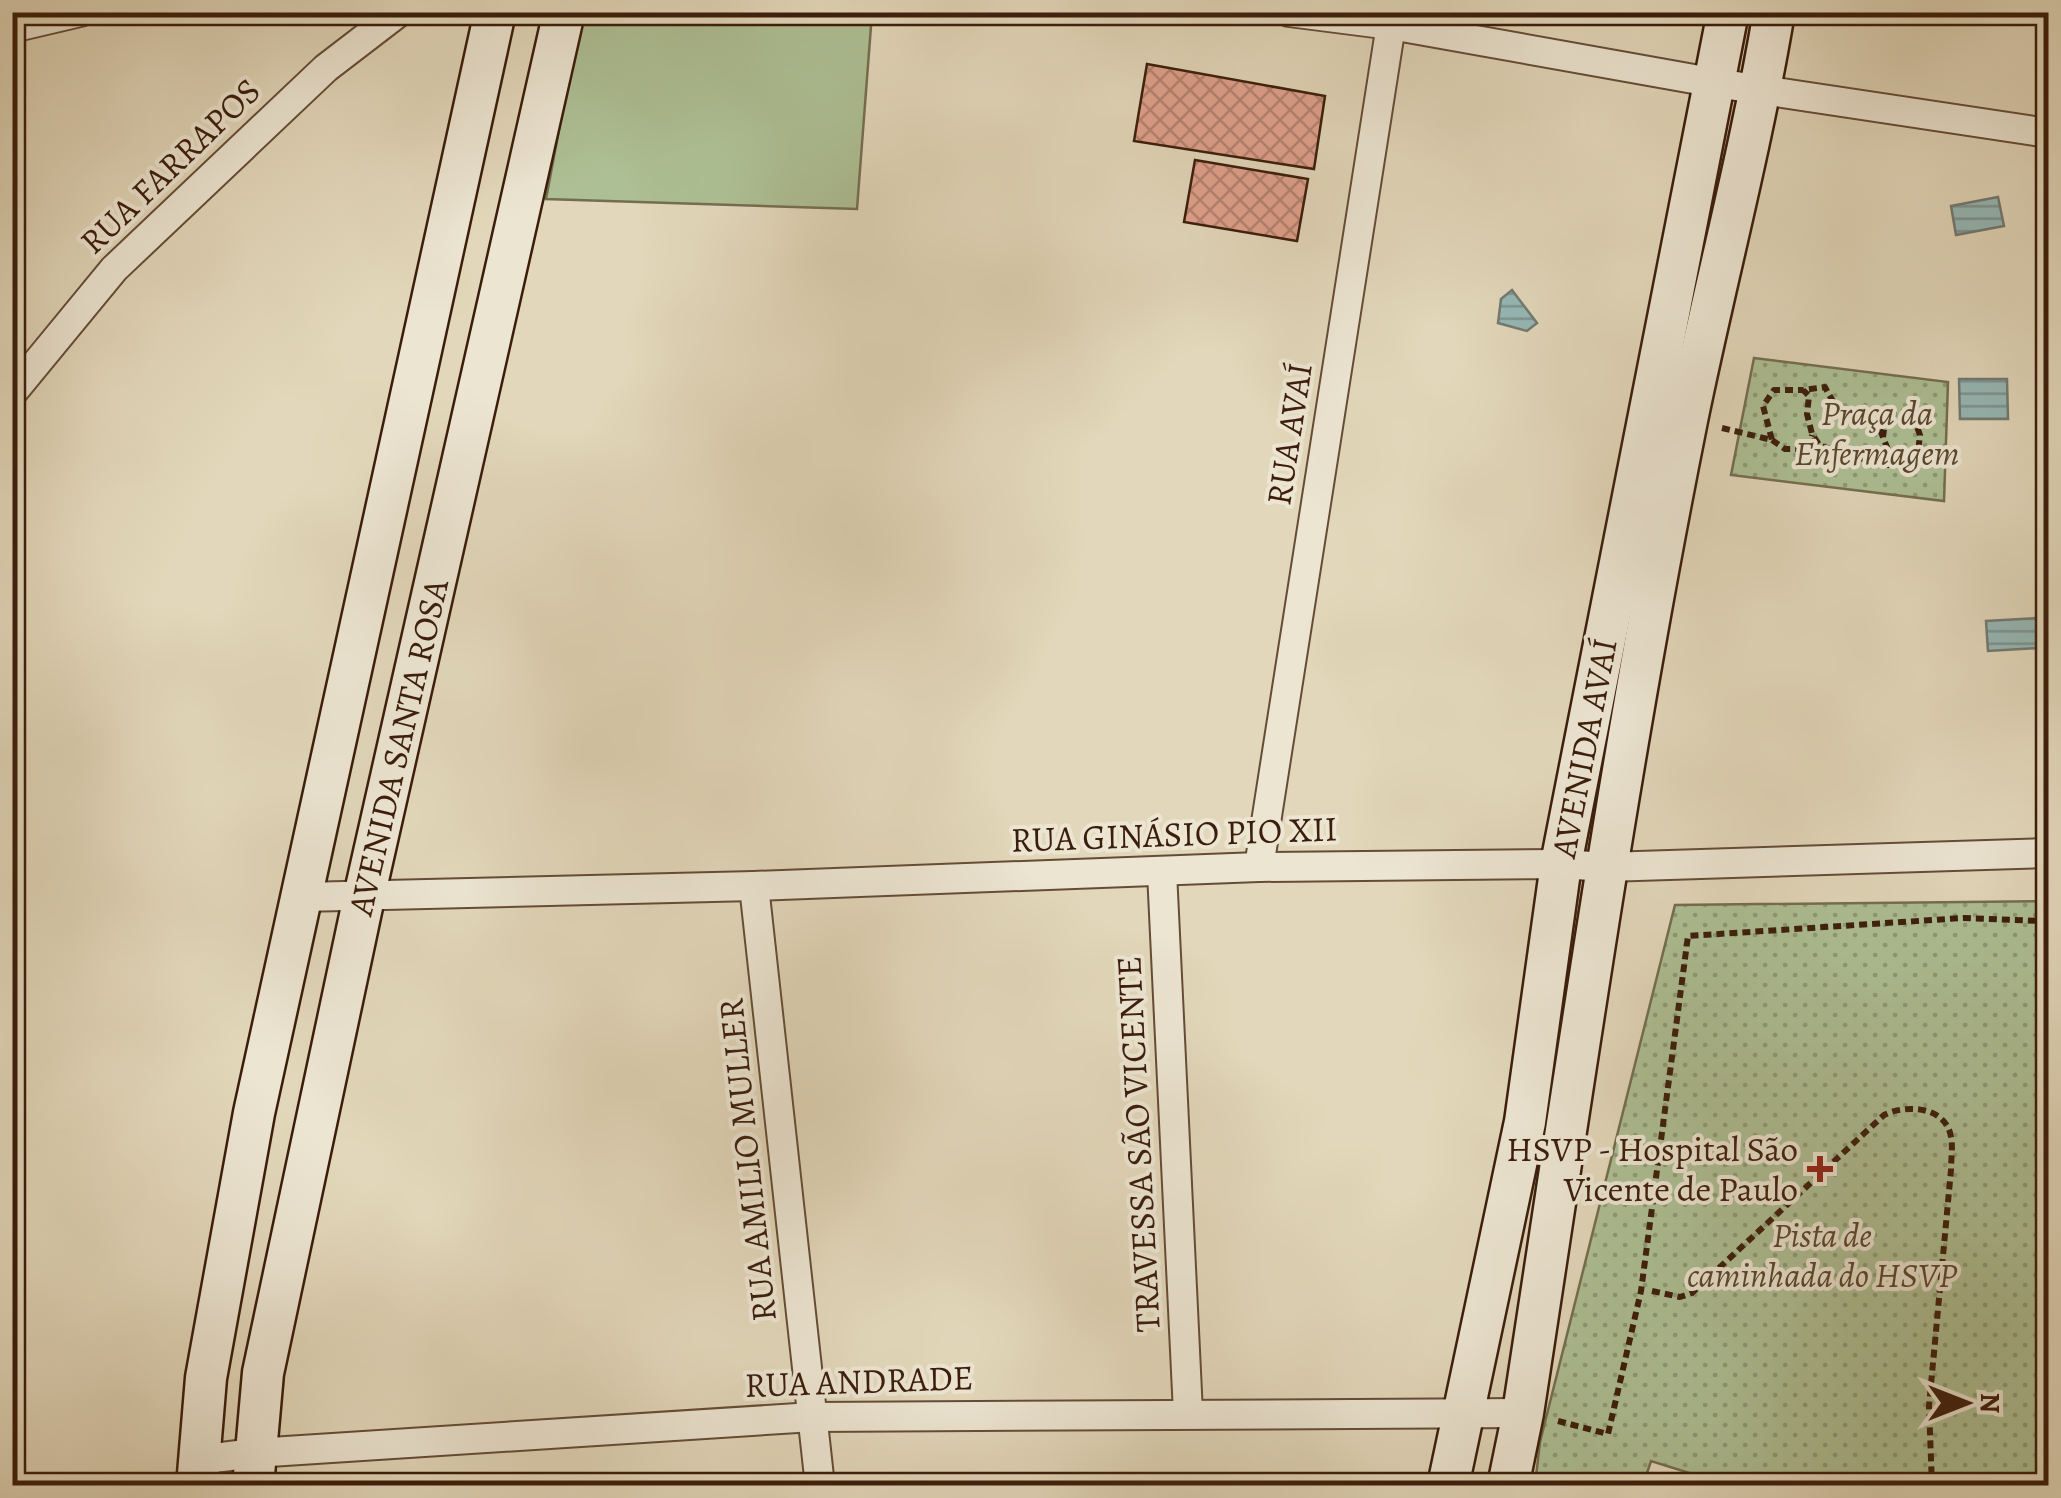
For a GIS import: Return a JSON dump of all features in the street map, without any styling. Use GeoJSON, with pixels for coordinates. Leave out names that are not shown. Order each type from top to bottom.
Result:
{"type":"FeatureCollection","features":[{"type":"Feature","properties":{"kind":"main road","name":"AVENIDA SANTA ROSA"},"geometry":{"type":"LineString","coordinates":[[197,1473],[206,1378],[254,1113],[496,12]]}},
{"type":"Feature","properties":{"kind":"main road","name":"AVENIDA SANTA ROSA"},"geometry":{"type":"LineString","coordinates":[[253,1469],[263,1373],[316,1120],[564,12]]}},
{"type":"Feature","properties":{"kind":"main road","name":"AVENIDA AVAÍ"},"geometry":{"type":"LineString","coordinates":[[1448,1486],[1526,1122],[1561,864],[1728,12]]}},
{"type":"Feature","properties":{"kind":"main road","name":"AVENIDA AVAÍ"},"geometry":{"type":"LineString","coordinates":[[1508,1486],[1523,1413],[1606,867],[1687,419],[1761,90],[1774,12]]}},
{"type":"Feature","properties":{"kind":"main road"},"geometry":{"type":"LineString","coordinates":[[418,363],[482,374]]}},
{"type":"Feature","properties":{"kind":"main road"},"geometry":{"type":"LineString","coordinates":[[254,1113],[316,1120]]}},
{"type":"Feature","properties":{"kind":"street"},"geometry":{"type":"LineString","coordinates":[[12,28],[80,12]]}},
{"type":"Feature","properties":{"kind":"street","name":"RUA FARRAPOS"},"geometry":{"type":"LineString","coordinates":[[12,392],[114,269],[326,68],[399,12]]}},
{"type":"Feature","properties":{"kind":"street"},"geometry":{"type":"LineString","coordinates":[[1289,12],[1392,19],[1716,83],[2048,132]]}},
{"type":"Feature","properties":{"kind":"street","name":"RUA AVAÍ"},"geometry":{"type":"LineString","coordinates":[[1259,867],[1392,19]]}},
{"type":"Feature","properties":{"kind":"street","name":"RUA GINÁSIO PIO XII"},"geometry":{"type":"LineString","coordinates":[[302,897],[754,886],[1259,867],[1561,864],[1606,867],[2048,853]]}},
{"type":"Feature","properties":{"kind":"street","name":"TRAVESSA SÃO VICENTE"},"geometry":{"type":"LineString","coordinates":[[1162,872],[1188,1413]]}},
{"type":"Feature","properties":{"kind":"street","name":"RUA AMILIO MULLER"},"geometry":{"type":"LineString","coordinates":[[754,886],[820,1486]]}},
{"type":"Feature","properties":{"kind":"street","name":"RUA ANDRADE"},"geometry":{"type":"LineString","coordinates":[[197,1473],[813,1417],[1523,1413]]}},
{"type":"Feature","properties":{"kind":"path"},"geometry":{"type":"LineString","coordinates":[[1772,440],[1763,406],[1774,390],[1825,387],[1843,416],[1861,424],[1878,424],[1894,464]]}},
{"type":"Feature","properties":{"kind":"path"},"geometry":{"type":"LineString","coordinates":[[1803,390],[1810,396],[1806,414],[1820,446],[1884,465],[1910,460],[1918,453],[1919,428],[1912,416],[1896,410],[1886,414],[1883,438]]}},
{"type":"Feature","properties":{"kind":"path"},"geometry":{"type":"LineString","coordinates":[[1687,419],[1772,440],[1785,449],[1808,449],[1812,434]]}},
{"type":"Feature","properties":{"kind":"path"},"geometry":{"type":"LineString","coordinates":[[1523,1413],[1608,1434],[1641,1291],[1688,936],[1963,918],[2048,924]]}},
{"type":"Feature","properties":{"kind":"path"},"geometry":{"type":"LineString","coordinates":[[1652,1291],[1680,1297],[1692,1293],[1884,1115],[1900,1107],[1938,1116],[1951,1133],[1951,1170],[1929,1406],[1932,1486]]}},
{"type":"Feature","properties":{"kind":"green space"},"geometry":{"type":"Polygon","coordinates":[[[581,13],[872,13],[857,209],[546,199],[581,13]]]}},
{"type":"Feature","properties":{"kind":"green space","name":"Praça da Enfermagem"},"geometry":{"type":"Polygon","coordinates":[[[1754,358],[1948,382],[1944,501],[1731,475],[1754,358]]]}},
{"type":"Feature","properties":{"kind":"green space","name":"Pista de caminhada do HSVP"},"geometry":{"type":"Polygon","coordinates":[[[2048,901],[2048,1485],[1728,1485],[1651,1461],[1643,1485],[1535,1485],[1540,1442],[1675,905],[2048,901]]]}},
{"type":"Feature","properties":{"kind":"water"},"geometry":{"type":"Polygon","coordinates":[[[1998,197],[2004,226],[1956,235],[1951,206],[1998,197]]]}},
{"type":"Feature","properties":{"kind":"water"},"geometry":{"type":"Polygon","coordinates":[[[1512,290],[1537,323],[1527,331],[1498,323],[1501,299],[1512,290]]]}},
{"type":"Feature","properties":{"kind":"water"},"geometry":{"type":"Polygon","coordinates":[[[1959,379],[2007,379],[2008,419],[1960,419],[1959,379]]]}},
{"type":"Feature","properties":{"kind":"water"},"geometry":{"type":"Polygon","coordinates":[[[2038,618],[2039,648],[1988,651],[1986,621],[2038,618]]]}},
{"type":"Feature","properties":{"kind":"building"},"geometry":{"type":"Polygon","coordinates":[[[1147,64],[1325,96],[1314,169],[1134,141],[1147,64]]]}},
{"type":"Feature","properties":{"kind":"building"},"geometry":{"type":"Polygon","coordinates":[[[1195,160],[1308,179],[1297,241],[1184,222],[1195,160]]]}},
{"type":"Feature","properties":{"kind":"place","name":"HSVP - Hospital São Vicente de Paulo"},"geometry":{"type":"Point","coordinates":[1820,1169]}}]}
